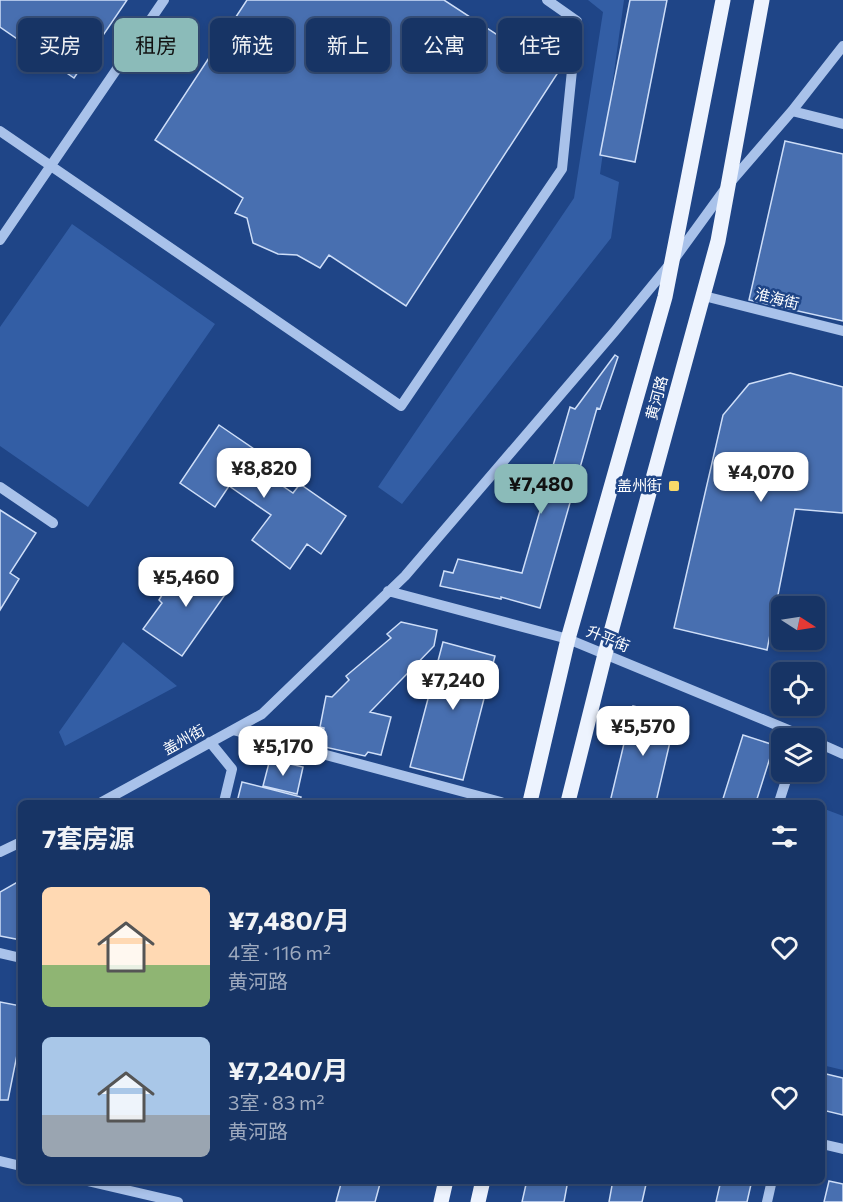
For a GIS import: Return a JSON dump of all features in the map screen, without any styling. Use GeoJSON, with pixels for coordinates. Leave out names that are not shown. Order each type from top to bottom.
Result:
{"type":"FeatureCollection","features":[{"type":"Feature","properties":{"kind":"main road","name":"黄河路"},"geometry":{"type":"LineString","coordinates":[[530,800],[568,639],[645,374],[675,258],[723,0]]}},
{"type":"Feature","properties":{"kind":"main road","name":"黄河路"},"geometry":{"type":"LineString","coordinates":[[568,800],[605,654],[704,296],[728,185],[762,0]]}},
{"type":"Feature","properties":{"kind":"main road"},"geometry":{"type":"LineString","coordinates":[[441,1202],[445,1184]]}},
{"type":"Feature","properties":{"kind":"main road"},"geometry":{"type":"LineString","coordinates":[[478,1202],[482,1184]]}},
{"type":"Feature","properties":{"kind":"street"},"geometry":{"type":"LineString","coordinates":[[0,240],[164,0]]}},
{"type":"Feature","properties":{"kind":"street"},"geometry":{"type":"LineString","coordinates":[[0,131],[401,406],[562,169],[577,21],[548,0]]}},
{"type":"Feature","properties":{"kind":"street","name":"盖州街"},"geometry":{"type":"LineString","coordinates":[[106,800],[262,714],[405,576],[675,258],[728,185],[792,111],[843,46]]}},
{"type":"Feature","properties":{"kind":"street"},"geometry":{"type":"LineString","coordinates":[[792,111],[843,124]]}},
{"type":"Feature","properties":{"kind":"street","name":"淮海街"},"geometry":{"type":"LineString","coordinates":[[704,296],[843,331]]}},
{"type":"Feature","properties":{"kind":"street"},"geometry":{"type":"LineString","coordinates":[[0,487],[52,522]]}},
{"type":"Feature","properties":{"kind":"street","name":"升平街"},"geometry":{"type":"LineString","coordinates":[[388,591],[568,639],[782,728]]}},
{"type":"Feature","properties":{"kind":"street"},"geometry":{"type":"LineString","coordinates":[[233,730],[494,800]]}},
{"type":"Feature","properties":{"kind":"street"},"geometry":{"type":"LineString","coordinates":[[210,742],[232,769],[224,800]]}},
{"type":"Feature","properties":{"kind":"street"},"geometry":{"type":"LineString","coordinates":[[825,746],[843,753]]}},
{"type":"Feature","properties":{"kind":"street"},"geometry":{"type":"LineString","coordinates":[[780,800],[785,782]]}},
{"type":"Feature","properties":{"kind":"street"},"geometry":{"type":"LineString","coordinates":[[0,852],[18,843]]}},
{"type":"Feature","properties":{"kind":"street"},"geometry":{"type":"LineString","coordinates":[[0,953],[18,957]]}},
{"type":"Feature","properties":{"kind":"street"},"geometry":{"type":"LineString","coordinates":[[825,1145],[843,1149]]}},
{"type":"Feature","properties":{"kind":"street"},"geometry":{"type":"LineString","coordinates":[[0,1161],[18,1165]]}},
{"type":"Feature","properties":{"kind":"street"},"geometry":{"type":"LineString","coordinates":[[95,1184],[137,1198],[178,1202]]}},
{"type":"Feature","properties":{"kind":"street"},"geometry":{"type":"LineString","coordinates":[[767,1202],[771,1184]]}},
{"type":"Feature","properties":{"kind":"shaded area"},"geometry":{"type":"Polygon","coordinates":[[[588,0],[624,0],[600,174],[619,182],[611,238],[402,504],[378,487],[574,198],[603,12],[588,0]]]}},
{"type":"Feature","properties":{"kind":"shaded area"},"geometry":{"type":"Polygon","coordinates":[[[72,224],[215,324],[88,507],[0,446],[0,327],[72,224]]]}},
{"type":"Feature","properties":{"kind":"shaded area"},"geometry":{"type":"Polygon","coordinates":[[[123,642],[177,686],[65,746],[59,732],[123,642]]]}},
{"type":"Feature","properties":{"kind":"shaded area"},"geometry":{"type":"Polygon","coordinates":[[[825,809],[843,816],[843,1070],[825,1066],[825,809]]]}},
{"type":"Feature","properties":{"kind":"building"},"geometry":{"type":"Polygon","coordinates":[[[0,0],[127,0],[102,37],[102,18],[18,18],[18,39],[0,27],[0,0]]]}},
{"type":"Feature","properties":{"kind":"building"},"geometry":{"type":"Polygon","coordinates":[[[247,0],[444,0],[471,18],[402,18],[402,72],[486,72],[486,28],[498,35],[498,72],[554,72],[557,74],[406,306],[329,255],[320,268],[297,255],[278,254],[253,243],[247,218],[235,213],[243,198],[155,140],[210,56],[210,72],[294,72],[294,18],[235,18],[247,0]]]}},
{"type":"Feature","properties":{"kind":"building"},"geometry":{"type":"Polygon","coordinates":[[[630,0],[667,0],[635,162],[600,155],[630,0]]]}},
{"type":"Feature","properties":{"kind":"building"},"geometry":{"type":"Polygon","coordinates":[[[65,72],[78,72],[74,78],[65,72]]]}},
{"type":"Feature","properties":{"kind":"building"},"geometry":{"type":"Polygon","coordinates":[[[785,141],[843,154],[843,321],[749,300],[785,141]]]}},
{"type":"Feature","properties":{"kind":"building"},"geometry":{"type":"Polygon","coordinates":[[[615,355],[618,357],[600,409],[597,408],[540,608],[501,597],[501,599],[440,586],[444,571],[453,573],[458,559],[522,573],[570,407],[575,409],[615,355]]]}},
{"type":"Feature","properties":{"kind":"building"},"geometry":{"type":"Polygon","coordinates":[[[790,373],[843,387],[843,513],[795,509],[778,596],[771,596],[771,630],[767,650],[674,628],[723,415],[749,384],[790,373]]]}},
{"type":"Feature","properties":{"kind":"building"},"geometry":{"type":"Polygon","coordinates":[[[219,425],[254,449],[246,461],[293,493],[300,484],[346,516],[321,554],[307,544],[290,569],[252,540],[271,515],[229,486],[215,507],[180,483],[219,425]]]}},
{"type":"Feature","properties":{"kind":"building"},"geometry":{"type":"Polygon","coordinates":[[[0,510],[36,533],[10,573],[19,579],[0,610],[0,510]]]}},
{"type":"Feature","properties":{"kind":"building"},"geometry":{"type":"Polygon","coordinates":[[[190,561],[229,589],[182,656],[143,629],[162,603],[159,600],[171,580],[176,583],[190,561]]]}},
{"type":"Feature","properties":{"kind":"building"},"geometry":{"type":"Polygon","coordinates":[[[401,622],[437,630],[434,646],[370,712],[391,717],[381,755],[368,752],[365,756],[320,746],[324,728],[320,727],[326,696],[332,697],[349,680],[346,676],[391,638],[387,634],[401,622]]]}},
{"type":"Feature","properties":{"kind":"building"},"geometry":{"type":"Polygon","coordinates":[[[443,642],[495,656],[463,780],[410,767],[443,642]]]}},
{"type":"Feature","properties":{"kind":"building"},"geometry":{"type":"Polygon","coordinates":[[[633,706],[676,716],[656,800],[610,800],[633,706]]]}},
{"type":"Feature","properties":{"kind":"building"},"geometry":{"type":"Polygon","coordinates":[[[743,735],[771,744],[771,754],[757,800],[723,800],[743,735]]]}},
{"type":"Feature","properties":{"kind":"building"},"geometry":{"type":"Polygon","coordinates":[[[270,759],[303,767],[297,794],[263,786],[270,759]]]}},
{"type":"Feature","properties":{"kind":"building"},"geometry":{"type":"Polygon","coordinates":[[[242,782],[301,797],[300,800],[238,800],[242,782]]]}},
{"type":"Feature","properties":{"kind":"building"},"geometry":{"type":"Polygon","coordinates":[[[18,882],[18,939],[0,936],[0,892],[18,882]]]}},
{"type":"Feature","properties":{"kind":"building"},"geometry":{"type":"Polygon","coordinates":[[[0,1002],[18,1005],[18,1050],[8,1100],[0,1100],[0,1002]]]}},
{"type":"Feature","properties":{"kind":"building"},"geometry":{"type":"Polygon","coordinates":[[[825,1074],[843,1078],[843,1115],[825,1111],[825,1074]]]}},
{"type":"Feature","properties":{"kind":"building"},"geometry":{"type":"Polygon","coordinates":[[[829,1181],[843,1184],[843,1202],[824,1202],[829,1181]]]}},
{"type":"Feature","properties":{"kind":"building"},"geometry":{"type":"Polygon","coordinates":[[[341,1184],[380,1184],[375,1202],[336,1202],[341,1184]]]}},
{"type":"Feature","properties":{"kind":"building"},"geometry":{"type":"Polygon","coordinates":[[[526,1184],[567,1184],[564,1202],[522,1202],[526,1184]]]}},
{"type":"Feature","properties":{"kind":"building"},"geometry":{"type":"Polygon","coordinates":[[[612,1184],[646,1184],[642,1202],[609,1202],[612,1184]]]}},
{"type":"Feature","properties":{"kind":"building"},"geometry":{"type":"Polygon","coordinates":[[[720,1184],[751,1184],[747,1202],[716,1202],[720,1184]]]}},
{"type":"Feature","properties":{"kind":"place","name":"盖州街"},"geometry":{"type":"Point","coordinates":[674,486]}}]}
